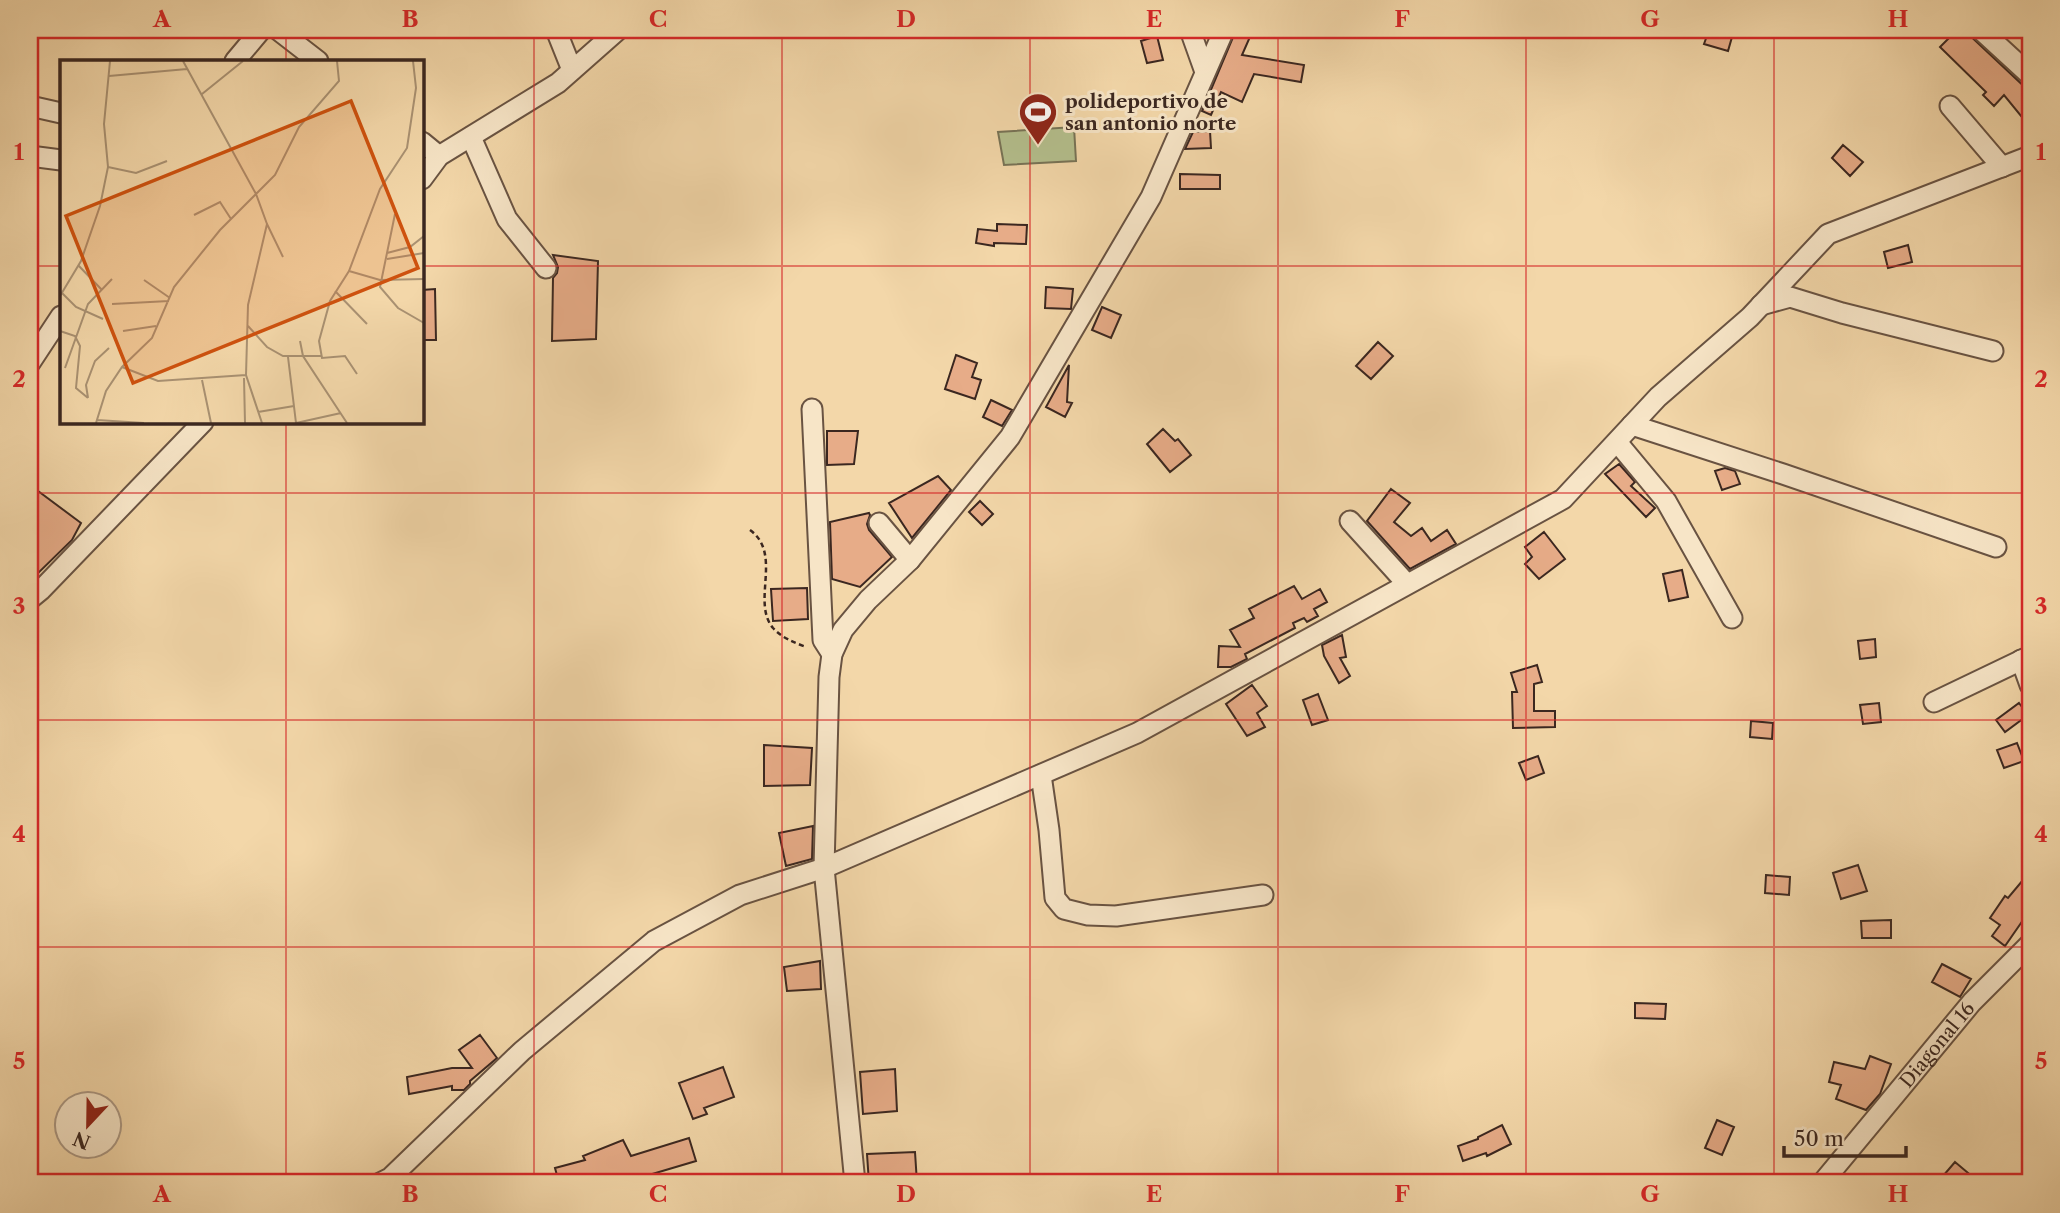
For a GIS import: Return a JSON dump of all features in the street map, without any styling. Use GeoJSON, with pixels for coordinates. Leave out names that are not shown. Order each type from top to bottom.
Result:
{"type":"FeatureCollection","features":[{"type":"Feature","properties":{"kind":"street"},"geometry":{"type":"LineString","coordinates":[[236,60],[261,30]]}},
{"type":"Feature","properties":{"kind":"street"},"geometry":{"type":"LineString","coordinates":[[278,30],[317,60]]}},
{"type":"Feature","properties":{"kind":"street"},"geometry":{"type":"LineString","coordinates":[[556,30],[572,70]]}},
{"type":"Feature","properties":{"kind":"street"},"geometry":{"type":"LineString","coordinates":[[424,175],[439,156],[558,83],[618,30]]}},
{"type":"Feature","properties":{"kind":"street"},"geometry":{"type":"LineString","coordinates":[[1190,30],[1205,72]]}},
{"type":"Feature","properties":{"kind":"street"},"geometry":{"type":"LineString","coordinates":[[855,1183],[824,868],[829,677],[832,654],[843,630],[868,600],[910,560],[1010,437],[1151,197],[1224,30]]}},
{"type":"Feature","properties":{"kind":"street"},"geometry":{"type":"LineString","coordinates":[[1981,30],[2030,75]]}},
{"type":"Feature","properties":{"kind":"street"},"geometry":{"type":"LineString","coordinates":[[30,106],[60,113]]}},
{"type":"Feature","properties":{"kind":"street"},"geometry":{"type":"LineString","coordinates":[[1950,106],[2002,167]]}},
{"type":"Feature","properties":{"kind":"street"},"geometry":{"type":"LineString","coordinates":[[471,137],[507,219],[547,268]]}},
{"type":"Feature","properties":{"kind":"street"},"geometry":{"type":"LineString","coordinates":[[424,144],[439,156]]}},
{"type":"Feature","properties":{"kind":"street"},"geometry":{"type":"LineString","coordinates":[[30,156],[60,160]]}},
{"type":"Feature","properties":{"kind":"street"},"geometry":{"type":"LineString","coordinates":[[380,1183],[390,1178],[522,1051],[654,941],[740,895],[824,868],[1137,733],[1563,499],[1658,397],[1761,305],[1828,234],[2030,156]]}},
{"type":"Feature","properties":{"kind":"street"},"geometry":{"type":"LineString","coordinates":[[1761,305],[1790,297],[1993,351]]}},
{"type":"Feature","properties":{"kind":"street"},"geometry":{"type":"LineString","coordinates":[[30,363],[60,318]]}},
{"type":"Feature","properties":{"kind":"street"},"geometry":{"type":"LineString","coordinates":[[812,409],[823,640],[832,654]]}},
{"type":"Feature","properties":{"kind":"street"},"geometry":{"type":"LineString","coordinates":[[30,599],[201,424]]}},
{"type":"Feature","properties":{"kind":"street"},"geometry":{"type":"LineString","coordinates":[[1632,425],[1996,547]]}},
{"type":"Feature","properties":{"kind":"street"},"geometry":{"type":"LineString","coordinates":[[1617,442],[1667,501],[1732,618]]}},
{"type":"Feature","properties":{"kind":"street"},"geometry":{"type":"LineString","coordinates":[[1350,521],[1407,584]]}},
{"type":"Feature","properties":{"kind":"street"},"geometry":{"type":"LineString","coordinates":[[879,523],[910,560]]}},
{"type":"Feature","properties":{"kind":"street"},"geometry":{"type":"LineString","coordinates":[[1934,702],[2025,658],[2030,685]]}},
{"type":"Feature","properties":{"kind":"street"},"geometry":{"type":"LineString","coordinates":[[1041,775],[1055,898],[1064,909],[1088,915],[1116,916],[1263,895]]}},
{"type":"Feature","properties":{"kind":"street","name":"Diagonal 16"},"geometry":{"type":"LineString","coordinates":[[1822,1183],[1972,1002],[2030,944]]}},
{"type":"Feature","properties":{"kind":"path"},"geometry":{"type":"LineString","coordinates":[[750,530],[763,547],[767,571],[764,606],[770,625],[784,638],[822,653],[832,654]]}},
{"type":"Feature","properties":{"kind":"green space","name":"polideportivo de san antonio norte"},"geometry":{"type":"Polygon","coordinates":[[[1074,127],[1076,161],[1004,165],[998,132],[1074,127]]]}},
{"type":"Feature","properties":{"kind":"building"},"geometry":{"type":"Polygon","coordinates":[[[1236,30],[1253,30],[1242,55],[1304,65],[1301,82],[1254,74],[1242,102],[1221,92],[1211,115],[1202,111],[1236,30]]]}},
{"type":"Feature","properties":{"kind":"building"},"geometry":{"type":"Polygon","coordinates":[[[1709,30],[1734,30],[1728,51],[1704,44],[1709,30]]]}},
{"type":"Feature","properties":{"kind":"building"},"geometry":{"type":"Polygon","coordinates":[[[1957,30],[1964,30],[2030,92],[2030,127],[2004,95],[1994,106],[1983,95],[1986,92],[1940,47],[1957,30]]]}},
{"type":"Feature","properties":{"kind":"building"},"geometry":{"type":"Polygon","coordinates":[[[1157,36],[1163,60],[1147,63],[1141,41],[1157,36]]]}},
{"type":"Feature","properties":{"kind":"building"},"geometry":{"type":"Polygon","coordinates":[[[1210,131],[1211,148],[1185,149],[1193,132],[1210,131]]]}},
{"type":"Feature","properties":{"kind":"building"},"geometry":{"type":"Polygon","coordinates":[[[1843,145],[1863,162],[1850,176],[1832,158],[1843,145]]]}},
{"type":"Feature","properties":{"kind":"building"},"geometry":{"type":"Polygon","coordinates":[[[1180,174],[1220,175],[1220,189],[1180,189],[1180,174]]]}},
{"type":"Feature","properties":{"kind":"building"},"geometry":{"type":"Polygon","coordinates":[[[997,224],[1027,225],[1026,244],[994,243],[994,246],[976,243],[978,229],[997,231],[997,224]]]}},
{"type":"Feature","properties":{"kind":"building"},"geometry":{"type":"Polygon","coordinates":[[[1908,245],[1912,262],[1888,268],[1884,252],[1908,245]]]}},
{"type":"Feature","properties":{"kind":"building"},"geometry":{"type":"Polygon","coordinates":[[[553,255],[598,261],[596,339],[552,341],[553,278],[558,267],[553,255]]]}},
{"type":"Feature","properties":{"kind":"building"},"geometry":{"type":"Polygon","coordinates":[[[1046,287],[1073,289],[1071,309],[1045,308],[1046,287]]]}},
{"type":"Feature","properties":{"kind":"building"},"geometry":{"type":"Polygon","coordinates":[[[435,289],[436,340],[424,340],[424,290],[435,289]]]}},
{"type":"Feature","properties":{"kind":"building"},"geometry":{"type":"Polygon","coordinates":[[[1102,307],[1121,315],[1111,338],[1092,330],[1102,307]]]}},
{"type":"Feature","properties":{"kind":"building"},"geometry":{"type":"Polygon","coordinates":[[[1378,342],[1393,356],[1371,379],[1356,366],[1378,342]]]}},
{"type":"Feature","properties":{"kind":"building"},"geometry":{"type":"Polygon","coordinates":[[[956,355],[977,363],[972,377],[981,380],[975,399],[945,389],[956,355]]]}},
{"type":"Feature","properties":{"kind":"building"},"geometry":{"type":"Polygon","coordinates":[[[1069,365],[1067,402],[1072,403],[1065,417],[1046,407],[1069,365]]]}},
{"type":"Feature","properties":{"kind":"building"},"geometry":{"type":"Polygon","coordinates":[[[991,400],[1012,410],[1002,426],[983,417],[991,400]]]}},
{"type":"Feature","properties":{"kind":"building"},"geometry":{"type":"Polygon","coordinates":[[[1163,429],[1175,441],[1178,439],[1191,455],[1170,472],[1147,444],[1163,429]]]}},
{"type":"Feature","properties":{"kind":"building"},"geometry":{"type":"Polygon","coordinates":[[[827,431],[858,431],[854,464],[827,465],[827,431]]]}},
{"type":"Feature","properties":{"kind":"building"},"geometry":{"type":"Polygon","coordinates":[[[1619,464],[1635,482],[1631,486],[1655,508],[1646,517],[1605,474],[1619,464]]]}},
{"type":"Feature","properties":{"kind":"building"},"geometry":{"type":"Polygon","coordinates":[[[1725,468],[1735,471],[1740,484],[1722,490],[1715,471],[1725,468]]]}},
{"type":"Feature","properties":{"kind":"building"},"geometry":{"type":"Polygon","coordinates":[[[938,476],[951,490],[912,538],[889,503],[938,476]]]}},
{"type":"Feature","properties":{"kind":"building"},"geometry":{"type":"Polygon","coordinates":[[[30,485],[81,523],[72,540],[30,581],[30,485]]]}},
{"type":"Feature","properties":{"kind":"building"},"geometry":{"type":"Polygon","coordinates":[[[1391,489],[1410,503],[1394,522],[1411,536],[1422,528],[1431,541],[1447,530],[1456,544],[1410,569],[1367,521],[1391,489]]]}},
{"type":"Feature","properties":{"kind":"building"},"geometry":{"type":"Polygon","coordinates":[[[980,501],[993,514],[982,525],[969,512],[980,501]]]}},
{"type":"Feature","properties":{"kind":"building"},"geometry":{"type":"Polygon","coordinates":[[[869,513],[869,530],[892,557],[860,587],[832,579],[830,522],[869,513]]]}},
{"type":"Feature","properties":{"kind":"building"},"geometry":{"type":"Polygon","coordinates":[[[1544,532],[1565,559],[1539,579],[1525,564],[1532,557],[1525,547],[1544,532]]]}},
{"type":"Feature","properties":{"kind":"building"},"geometry":{"type":"Polygon","coordinates":[[[1682,570],[1688,597],[1669,601],[1663,574],[1682,570]]]}},
{"type":"Feature","properties":{"kind":"building"},"geometry":{"type":"Polygon","coordinates":[[[1294,586],[1302,599],[1320,589],[1327,602],[1314,609],[1318,616],[1307,622],[1304,618],[1293,623],[1295,628],[1245,654],[1247,659],[1231,667],[1218,667],[1219,646],[1240,647],[1230,630],[1254,618],[1249,609],[1294,586]]]}},
{"type":"Feature","properties":{"kind":"building"},"geometry":{"type":"Polygon","coordinates":[[[807,588],[808,619],[773,621],[771,589],[807,588]]]}},
{"type":"Feature","properties":{"kind":"building"},"geometry":{"type":"Polygon","coordinates":[[[1342,635],[1346,657],[1340,658],[1350,676],[1339,683],[1324,656],[1322,645],[1342,635]]]}},
{"type":"Feature","properties":{"kind":"building"},"geometry":{"type":"Polygon","coordinates":[[[1875,639],[1876,657],[1860,659],[1858,641],[1875,639]]]}},
{"type":"Feature","properties":{"kind":"building"},"geometry":{"type":"Polygon","coordinates":[[[1537,665],[1542,682],[1534,684],[1534,711],[1555,711],[1555,727],[1513,728],[1512,692],[1517,692],[1511,673],[1537,665]]]}},
{"type":"Feature","properties":{"kind":"building"},"geometry":{"type":"Polygon","coordinates":[[[1252,685],[1267,706],[1257,713],[1265,727],[1247,736],[1226,704],[1252,685]]]}},
{"type":"Feature","properties":{"kind":"building"},"geometry":{"type":"Polygon","coordinates":[[[1318,694],[1328,720],[1312,725],[1303,700],[1318,694]]]}},
{"type":"Feature","properties":{"kind":"building"},"geometry":{"type":"Polygon","coordinates":[[[1879,703],[1881,722],[1863,724],[1860,705],[1879,703]]]}},
{"type":"Feature","properties":{"kind":"building"},"geometry":{"type":"Polygon","coordinates":[[[2019,703],[2028,715],[2005,732],[1996,720],[2019,703]]]}},
{"type":"Feature","properties":{"kind":"building"},"geometry":{"type":"Polygon","coordinates":[[[1751,721],[1773,723],[1772,739],[1750,737],[1751,721]]]}},
{"type":"Feature","properties":{"kind":"building"},"geometry":{"type":"Polygon","coordinates":[[[2017,743],[2024,761],[2004,768],[1997,750],[2017,743]]]}},
{"type":"Feature","properties":{"kind":"building"},"geometry":{"type":"Polygon","coordinates":[[[764,745],[812,748],[810,785],[764,786],[764,745]]]}},
{"type":"Feature","properties":{"kind":"building"},"geometry":{"type":"Polygon","coordinates":[[[1538,756],[1544,773],[1526,780],[1519,763],[1538,756]]]}},
{"type":"Feature","properties":{"kind":"building"},"geometry":{"type":"Polygon","coordinates":[[[813,826],[812,859],[786,866],[779,833],[813,826]]]}},
{"type":"Feature","properties":{"kind":"building"},"geometry":{"type":"Polygon","coordinates":[[[1858,865],[1867,891],[1841,899],[1833,873],[1858,865]]]}},
{"type":"Feature","properties":{"kind":"building"},"geometry":{"type":"Polygon","coordinates":[[[1766,875],[1790,877],[1789,895],[1765,893],[1766,875]]]}},
{"type":"Feature","properties":{"kind":"building"},"geometry":{"type":"Polygon","coordinates":[[[2023,880],[2030,886],[2030,910],[2005,946],[1992,936],[2000,925],[1990,918],[2005,896],[2008,898],[2023,880]]]}},
{"type":"Feature","properties":{"kind":"building"},"geometry":{"type":"Polygon","coordinates":[[[1891,920],[1891,938],[1862,938],[1861,921],[1891,920]]]}},
{"type":"Feature","properties":{"kind":"building"},"geometry":{"type":"Polygon","coordinates":[[[820,961],[821,989],[787,991],[784,967],[820,961]]]}},
{"type":"Feature","properties":{"kind":"building"},"geometry":{"type":"Polygon","coordinates":[[[1942,964],[1971,979],[1960,997],[1932,982],[1942,964]]]}},
{"type":"Feature","properties":{"kind":"building"},"geometry":{"type":"Polygon","coordinates":[[[1635,1003],[1666,1004],[1665,1019],[1635,1018],[1635,1003]]]}},
{"type":"Feature","properties":{"kind":"building"},"geometry":{"type":"Polygon","coordinates":[[[480,1035],[497,1058],[470,1081],[464,1090],[452,1090],[452,1086],[409,1094],[407,1077],[452,1068],[472,1068],[459,1050],[480,1035]]]}},
{"type":"Feature","properties":{"kind":"building"},"geometry":{"type":"Polygon","coordinates":[[[1870,1056],[1891,1064],[1880,1094],[1866,1110],[1836,1099],[1841,1085],[1829,1082],[1834,1062],[1865,1069],[1870,1056]]]}},
{"type":"Feature","properties":{"kind":"building"},"geometry":{"type":"Polygon","coordinates":[[[723,1067],[734,1097],[704,1108],[707,1114],[693,1119],[679,1083],[723,1067]]]}},
{"type":"Feature","properties":{"kind":"building"},"geometry":{"type":"Polygon","coordinates":[[[895,1069],[897,1111],[863,1114],[860,1072],[895,1069]]]}},
{"type":"Feature","properties":{"kind":"building"},"geometry":{"type":"Polygon","coordinates":[[[1717,1120],[1734,1127],[1722,1155],[1705,1148],[1717,1120]]]}},
{"type":"Feature","properties":{"kind":"building"},"geometry":{"type":"Polygon","coordinates":[[[1502,1125],[1511,1144],[1487,1156],[1486,1153],[1463,1161],[1458,1146],[1478,1139],[1502,1125]]]}},
{"type":"Feature","properties":{"kind":"building"},"geometry":{"type":"Polygon","coordinates":[[[689,1138],[696,1161],[622,1183],[559,1183],[555,1168],[585,1160],[583,1156],[623,1140],[631,1156],[689,1138]]]}},
{"type":"Feature","properties":{"kind":"building"},"geometry":{"type":"Polygon","coordinates":[[[915,1152],[917,1183],[869,1183],[867,1154],[915,1152]]]}},
{"type":"Feature","properties":{"kind":"building"},"geometry":{"type":"Polygon","coordinates":[[[1955,1162],[1980,1183],[1937,1183],[1955,1162]]]}},
{"type":"Feature","properties":{"kind":"place","name":"polideportivo de san antonio norte"},"geometry":{"type":"Point","coordinates":[1038,146]}}]}
